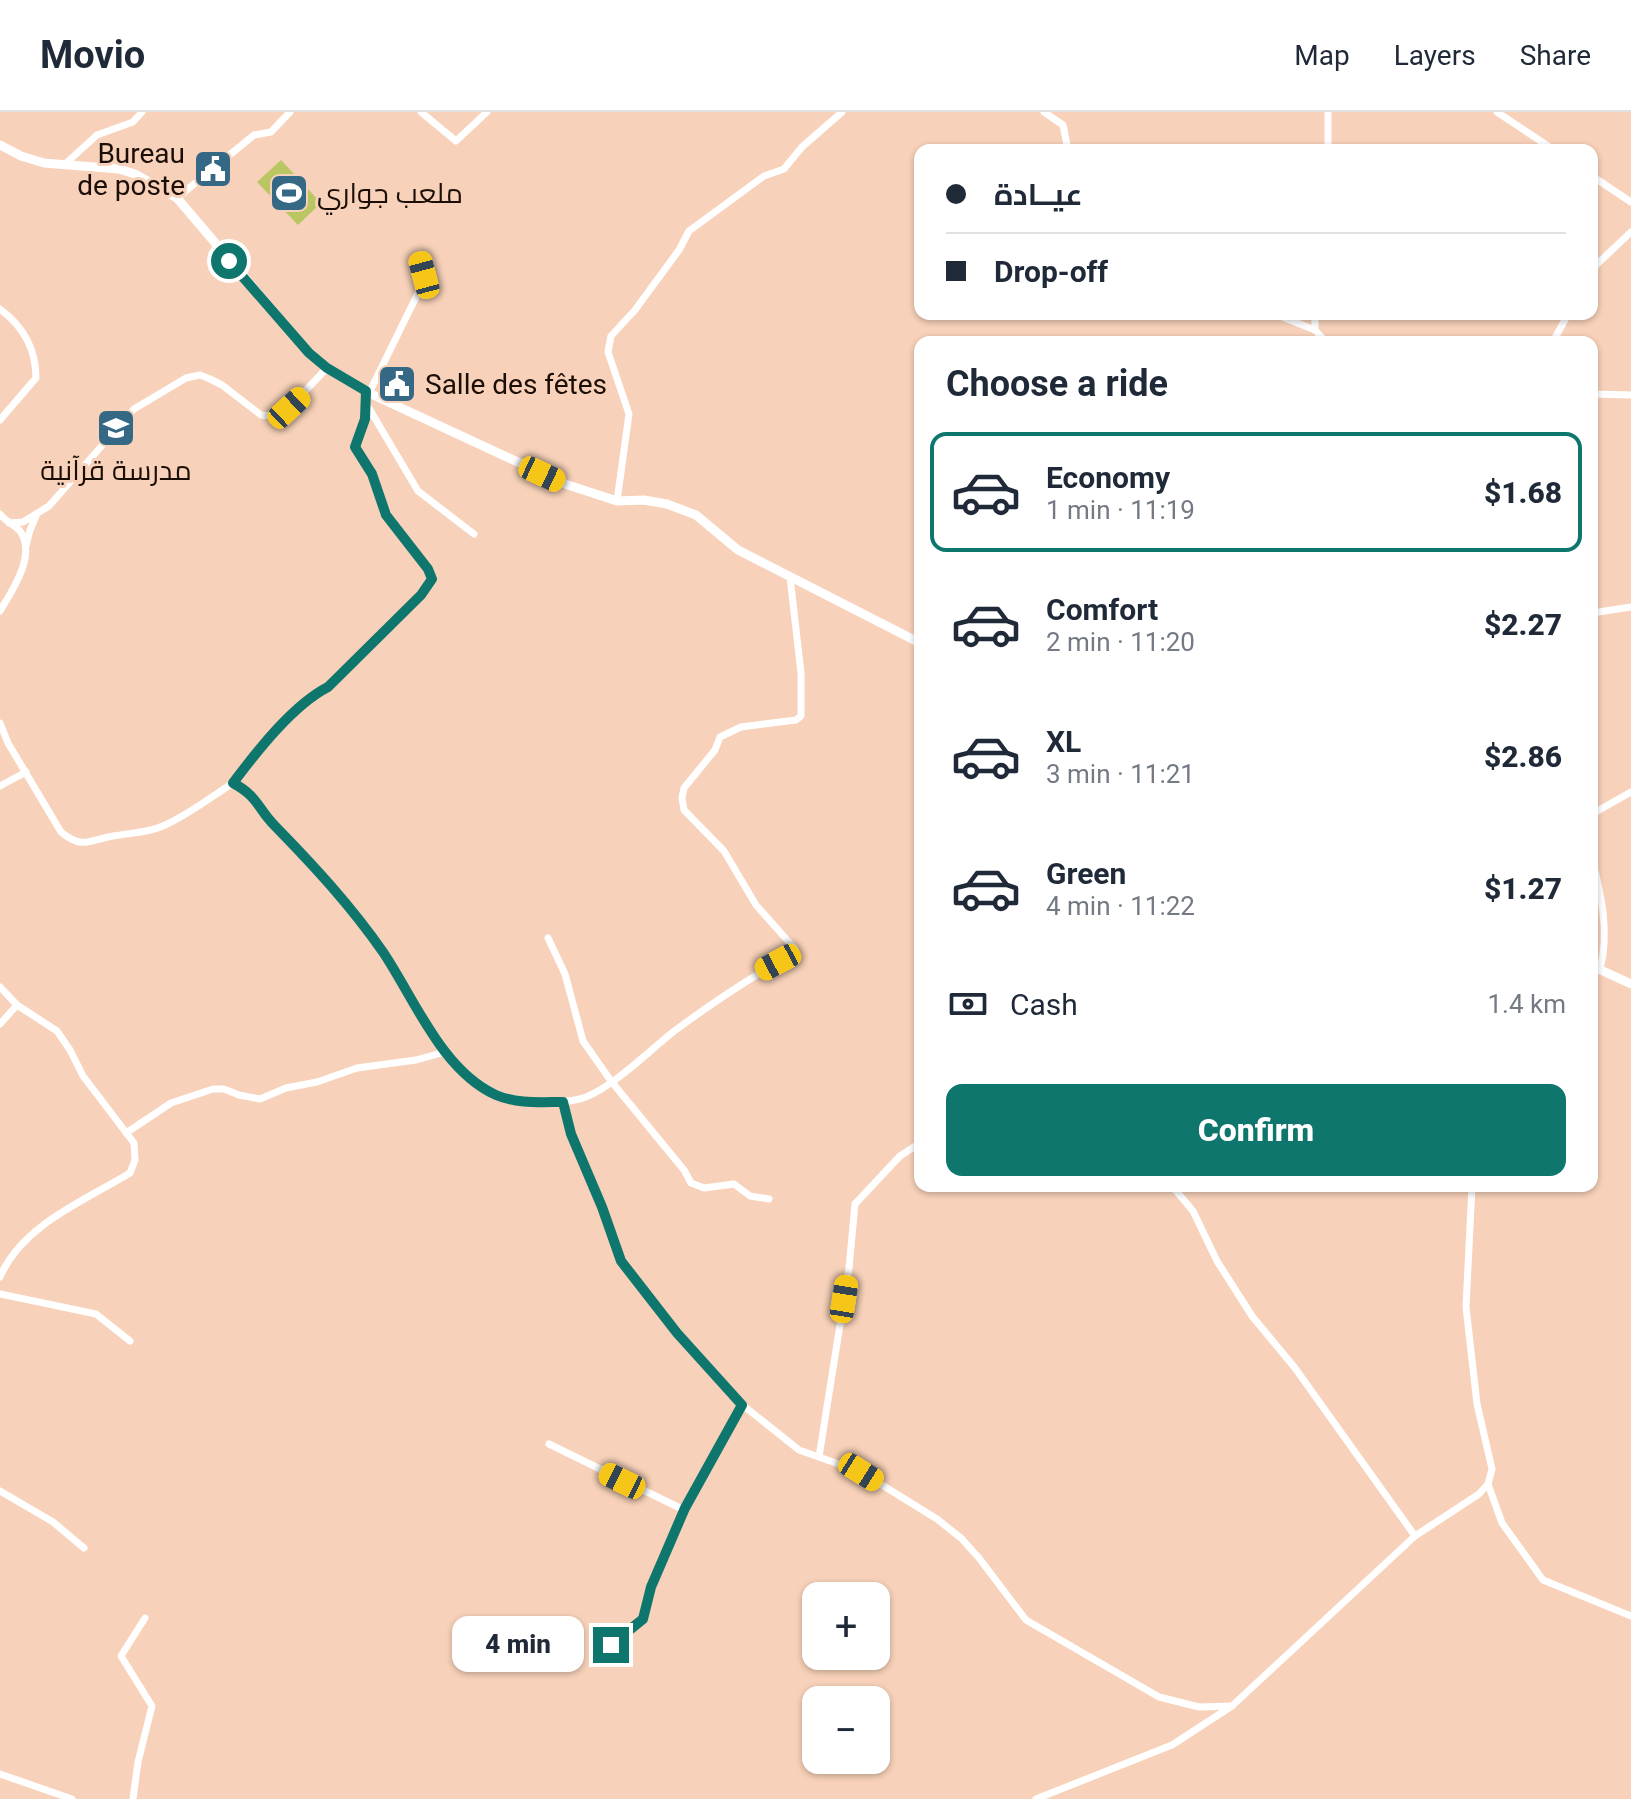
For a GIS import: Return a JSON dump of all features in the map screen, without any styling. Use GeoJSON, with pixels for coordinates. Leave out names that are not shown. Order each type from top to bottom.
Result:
{"type":"FeatureCollection","features":[{"type":"Feature","properties":{"kind":"street"},"geometry":{"type":"LineString","coordinates":[[177,198],[254,135],[271,132],[290,112]]}},
{"type":"Feature","properties":{"kind":"street"},"geometry":{"type":"LineString","coordinates":[[421,112],[456,141],[487,112]]}},
{"type":"Feature","properties":{"kind":"street"},"geometry":{"type":"LineString","coordinates":[[617,501],[629,414],[608,352],[611,336],[635,310],[679,250],[689,231],[764,176],[784,169],[802,147],[842,112]]}},
{"type":"Feature","properties":{"kind":"street"},"geometry":{"type":"LineString","coordinates":[[1044,112],[1063,125],[1067,144]]}},
{"type":"Feature","properties":{"kind":"street"},"geometry":{"type":"LineString","coordinates":[[1328,112],[1328,144]]}},
{"type":"Feature","properties":{"kind":"street"},"geometry":{"type":"LineString","coordinates":[[1497,112],[1545,144]]}},
{"type":"Feature","properties":{"kind":"street"},"geometry":{"type":"LineString","coordinates":[[64,165],[97,135],[125,125],[139,114]]}},
{"type":"Feature","properties":{"kind":"street"},"geometry":{"type":"LineString","coordinates":[[0,145],[21,156],[64,165],[119,169],[135,174],[177,198],[309,353],[367,396],[565,484],[617,501],[652,501],[680,508],[704,522],[738,550],[914,640]]}},
{"type":"Feature","properties":{"kind":"street"},"geometry":{"type":"LineString","coordinates":[[1598,180],[1631,202]]}},
{"type":"Feature","properties":{"kind":"street"},"geometry":{"type":"LineString","coordinates":[[1598,263],[1631,232]]}},
{"type":"Feature","properties":{"kind":"street"},"geometry":{"type":"LineString","coordinates":[[0,723],[61,832],[72,840],[88,844],[112,836],[142,833],[164,826],[233,783],[314,694],[328,687],[421,595],[432,579],[428,569],[386,515],[372,474],[355,447],[365,419],[367,396],[421,287],[424,275],[419,258]]}},
{"type":"Feature","properties":{"kind":"street"},"geometry":{"type":"LineString","coordinates":[[0,309],[29,340],[36,364],[36,378],[0,420]]}},
{"type":"Feature","properties":{"kind":"street"},"geometry":{"type":"LineString","coordinates":[[1290,320],[1315,330],[1320,336]]}},
{"type":"Feature","properties":{"kind":"street"},"geometry":{"type":"LineString","coordinates":[[1315,320],[1315,330]]}},
{"type":"Feature","properties":{"kind":"street"},"geometry":{"type":"LineString","coordinates":[[9,523],[23,522],[49,506],[134,409],[186,378],[200,375],[210,379],[261,415],[271,416],[289,408],[327,368]]}},
{"type":"Feature","properties":{"kind":"street"},"geometry":{"type":"LineString","coordinates":[[1598,394],[1631,395]]}},
{"type":"Feature","properties":{"kind":"street"},"geometry":{"type":"LineString","coordinates":[[367,396],[418,491],[474,534]]}},
{"type":"Feature","properties":{"kind":"street"},"geometry":{"type":"LineString","coordinates":[[0,514],[20,532],[26,548]]}},
{"type":"Feature","properties":{"kind":"street"},"geometry":{"type":"LineString","coordinates":[[0,611],[16,586],[37,514]]}},
{"type":"Feature","properties":{"kind":"street"},"geometry":{"type":"LineString","coordinates":[[233,783],[249,791],[268,818],[340,895],[383,953],[445,1052],[470,1076],[494,1094],[520,1102],[563,1102],[586,1097],[761,971],[795,953],[795,949],[756,905],[724,851],[684,810],[682,798],[684,788],[715,750],[720,737],[741,727],[796,720],[801,716],[801,673],[790,577]]}},
{"type":"Feature","properties":{"kind":"street"},"geometry":{"type":"LineString","coordinates":[[1598,612],[1631,607]]}},
{"type":"Feature","properties":{"kind":"street"},"geometry":{"type":"LineString","coordinates":[[0,786],[26,772]]}},
{"type":"Feature","properties":{"kind":"street"},"geometry":{"type":"LineString","coordinates":[[1598,811],[1631,792]]}},
{"type":"Feature","properties":{"kind":"street"},"geometry":{"type":"LineString","coordinates":[[1598,884],[1605,915],[1604,955],[1598,965]]}},
{"type":"Feature","properties":{"kind":"street"},"geometry":{"type":"LineString","coordinates":[[548,938],[565,974],[583,1041],[691,1183],[704,1188],[734,1184],[750,1196],[769,1199]]}},
{"type":"Feature","properties":{"kind":"street"},"geometry":{"type":"LineString","coordinates":[[1598,969],[1631,984]]}},
{"type":"Feature","properties":{"kind":"street"},"geometry":{"type":"LineString","coordinates":[[0,987],[17,1005],[57,1031],[83,1076],[134,1143],[135,1160],[130,1173],[31,1233],[8,1258],[0,1277]]}},
{"type":"Feature","properties":{"kind":"street"},"geometry":{"type":"LineString","coordinates":[[0,1024],[17,1005]]}},
{"type":"Feature","properties":{"kind":"street"},"geometry":{"type":"LineString","coordinates":[[126,1133],[171,1103],[205,1091],[224,1089],[260,1099],[286,1088],[317,1082],[357,1068],[416,1060],[445,1052]]}},
{"type":"Feature","properties":{"kind":"street"},"geometry":{"type":"LineString","coordinates":[[563,1102],[571,1134],[621,1261],[677,1333],[742,1405],[799,1450],[861,1472],[937,1519],[979,1558],[1026,1620],[1159,1697],[1199,1707],[1232,1706]]}},
{"type":"Feature","properties":{"kind":"street"},"geometry":{"type":"LineString","coordinates":[[819,1457],[849,1268],[855,1204],[900,1156],[914,1147]]}},
{"type":"Feature","properties":{"kind":"street"},"geometry":{"type":"LineString","coordinates":[[1177,1192],[1193,1211],[1217,1261],[1252,1316],[1295,1368],[1415,1536]]}},
{"type":"Feature","properties":{"kind":"street"},"geometry":{"type":"LineString","coordinates":[[1036,1799],[1172,1745],[1203,1727],[1232,1706],[1415,1536],[1479,1494],[1488,1484],[1492,1469],[1477,1404],[1466,1307],[1472,1192]]}},
{"type":"Feature","properties":{"kind":"street"},"geometry":{"type":"LineString","coordinates":[[0,1251],[8,1258]]}},
{"type":"Feature","properties":{"kind":"street"},"geometry":{"type":"LineString","coordinates":[[0,1294],[96,1314],[130,1341]]}},
{"type":"Feature","properties":{"kind":"street"},"geometry":{"type":"LineString","coordinates":[[611,1645],[643,1619],[651,1587],[684,1510],[742,1405]]}},
{"type":"Feature","properties":{"kind":"street"},"geometry":{"type":"LineString","coordinates":[[549,1444],[684,1510]]}},
{"type":"Feature","properties":{"kind":"street"},"geometry":{"type":"LineString","coordinates":[[1488,1484],[1502,1523],[1543,1580],[1631,1616]]}},
{"type":"Feature","properties":{"kind":"street"},"geometry":{"type":"LineString","coordinates":[[0,1491],[53,1522],[84,1548]]}},
{"type":"Feature","properties":{"kind":"street"},"geometry":{"type":"LineString","coordinates":[[133,1799],[138,1762],[152,1706],[121,1656],[145,1618]]}},
{"type":"Feature","properties":{"kind":"street"},"geometry":{"type":"LineString","coordinates":[[1199,1707],[1205,1716],[1203,1727]]}},
{"type":"Feature","properties":{"kind":"street"},"geometry":{"type":"LineString","coordinates":[[0,1774],[72,1799]]}},
{"type":"Feature","properties":{"kind":"green space","name":"ملعب جواري"},"geometry":{"type":"Polygon","coordinates":[[[281,160],[321,203],[298,225],[257,182],[281,160]]]}},
{"type":"Feature","properties":{"kind":"place","name":"Bureau de poste"},"geometry":{"type":"Point","coordinates":[213,169]}},
{"type":"Feature","properties":{"kind":"place","name":"ملعب جواري"},"geometry":{"type":"Point","coordinates":[289,193]}},
{"type":"Feature","properties":{"kind":"place","name":"Salle des fêtes"},"geometry":{"type":"Point","coordinates":[397,384]}},
{"type":"Feature","properties":{"kind":"place","name":"مدرسة قرآنية"},"geometry":{"type":"Point","coordinates":[116,428]}},
{"type":"Feature","properties":{"kind":"route"},"geometry":{"type":"LineString","coordinates":[[229,261],[309,353],[327,368],[366,391],[365,419],[355,447],[372,474],[386,515],[428,569],[432,579],[421,595],[328,687],[314,694],[278,730],[233,783],[249,791],[268,818],[340,895],[383,953],[445,1052],[494,1094],[520,1102],[563,1102],[571,1134],[621,1261],[677,1333],[742,1405],[685,1508],[651,1587],[643,1619],[611,1645]]}}]}
